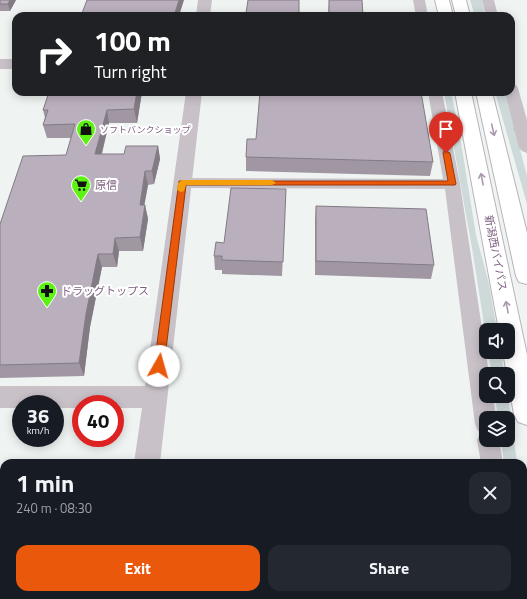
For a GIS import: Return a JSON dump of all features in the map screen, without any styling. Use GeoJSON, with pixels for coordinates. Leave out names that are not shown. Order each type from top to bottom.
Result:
{"type":"FeatureCollection","features":[{"type":"Feature","properties":{"kind":"highway"},"geometry":{"type":"LineString","coordinates":[[442,0],[445,12]]}},
{"type":"Feature","properties":{"kind":"highway"},"geometry":{"type":"LineString","coordinates":[[459,0],[462,12]]}},
{"type":"Feature","properties":{"kind":"highway","name":"新潟西バイパス"},"geometry":{"type":"LineString","coordinates":[[465,96],[527,414]]}},
{"type":"Feature","properties":{"kind":"highway"},"geometry":{"type":"LineString","coordinates":[[485,96],[527,276]]}},
{"type":"Feature","properties":{"kind":"street"},"geometry":{"type":"LineString","coordinates":[[204,12],[205,0]]}},
{"type":"Feature","properties":{"kind":"street"},"geometry":{"type":"LineString","coordinates":[[419,0],[421,12]]}},
{"type":"Feature","properties":{"kind":"street"},"geometry":{"type":"LineString","coordinates":[[488,0],[491,12]]}},
{"type":"Feature","properties":{"kind":"street"},"geometry":{"type":"LineString","coordinates":[[0,64],[12,64]]}},
{"type":"Feature","properties":{"kind":"street"},"geometry":{"type":"LineString","coordinates":[[147,459],[193,96]]}},
{"type":"Feature","properties":{"kind":"street"},"geometry":{"type":"LineString","coordinates":[[436,96],[452,184],[484,411]]}},
{"type":"Feature","properties":{"kind":"street"},"geometry":{"type":"LineString","coordinates":[[514,96],[524,129],[527,148]]}},
{"type":"Feature","properties":{"kind":"street"},"geometry":{"type":"LineString","coordinates":[[182,183],[452,184]]}},
{"type":"Feature","properties":{"kind":"street"},"geometry":{"type":"LineString","coordinates":[[0,397],[155,397]]}},
{"type":"Feature","properties":{"kind":"street"},"geometry":{"type":"LineString","coordinates":[[489,447],[491,459]]}},
{"type":"Feature","properties":{"kind":"shaded area"},"geometry":{"type":"Polygon","coordinates":[[[470,0],[482,0],[484,12],[474,12],[470,0]]]}},
{"type":"Feature","properties":{"kind":"shaded area"},"geometry":{"type":"Polygon","coordinates":[[[445,96],[452,96],[459,130],[476,235],[489,284],[496,323],[484,323],[445,96]]]}},
{"type":"Feature","properties":{"kind":"shaded area"},"geometry":{"type":"Polygon","coordinates":[[[496,96],[506,96],[527,176],[527,204],[496,96]]]}},
{"type":"Feature","properties":{"kind":"shaded area"},"geometry":{"type":"Polygon","coordinates":[[[489,359],[502,359],[503,367],[491,367],[489,359]]]}},
{"type":"Feature","properties":{"kind":"shaded area"},"geometry":{"type":"Polygon","coordinates":[[[496,403],[509,403],[510,411],[497,411],[496,403]]]}},
{"type":"Feature","properties":{"kind":"shaded area"},"geometry":{"type":"Polygon","coordinates":[[[502,447],[515,447],[516,459],[503,459],[502,447]]]}},
{"type":"Feature","properties":{"kind":"building"},"geometry":{"type":"Polygon","coordinates":[[[0,0],[10,0],[8,4],[0,4],[0,0]]]}},
{"type":"Feature","properties":{"kind":"building"},"geometry":{"type":"Polygon","coordinates":[[[87,0],[179,0],[175,12],[82,12],[87,0]]]}},
{"type":"Feature","properties":{"kind":"building"},"geometry":{"type":"Polygon","coordinates":[[[248,0],[299,0],[299,12],[246,12],[248,0]]]}},
{"type":"Feature","properties":{"kind":"building"},"geometry":{"type":"Polygon","coordinates":[[[329,0],[362,0],[363,12],[329,12],[329,0]]]}},
{"type":"Feature","properties":{"kind":"building"},"geometry":{"type":"Polygon","coordinates":[[[48,96],[136,96],[134,109],[107,110],[95,154],[124,154],[126,146],[158,146],[152,171],[145,171],[140,205],[145,205],[140,237],[115,238],[113,254],[98,254],[86,314],[79,363],[0,365],[0,224],[23,156],[66,155],[75,124],[43,125],[48,110],[43,110],[48,96]]]}},
{"type":"Feature","properties":{"kind":"building"},"geometry":{"type":"Polygon","coordinates":[[[260,96],[422,96],[433,162],[246,157],[247,139],[256,139],[260,96]]]}},
{"type":"Feature","properties":{"kind":"building"},"geometry":{"type":"Polygon","coordinates":[[[231,188],[286,189],[283,262],[222,260],[222,256],[214,256],[216,242],[224,243],[231,188]]]}},
{"type":"Feature","properties":{"kind":"building"},"geometry":{"type":"Polygon","coordinates":[[[316,206],[426,209],[434,265],[316,261],[316,206]]]}},
{"type":"Feature","properties":{"kind":"slow traffic"},"geometry":{"type":"LineString","coordinates":[[181,190],[182,183],[272,183]]}},
{"type":"Feature","properties":{"kind":"place","name":"ソフトバンクショップ"},"geometry":{"type":"Point","coordinates":[86,146]}},
{"type":"Feature","properties":{"kind":"place","name":"原信"},"geometry":{"type":"Point","coordinates":[81,202]}},
{"type":"Feature","properties":{"kind":"place","name":"ドラッグトップス"},"geometry":{"type":"Point","coordinates":[47,308]}},
{"type":"Feature","properties":{"kind":"route"},"geometry":{"type":"LineString","coordinates":[[159,366],[182,183],[452,184],[446,153]]}}]}
